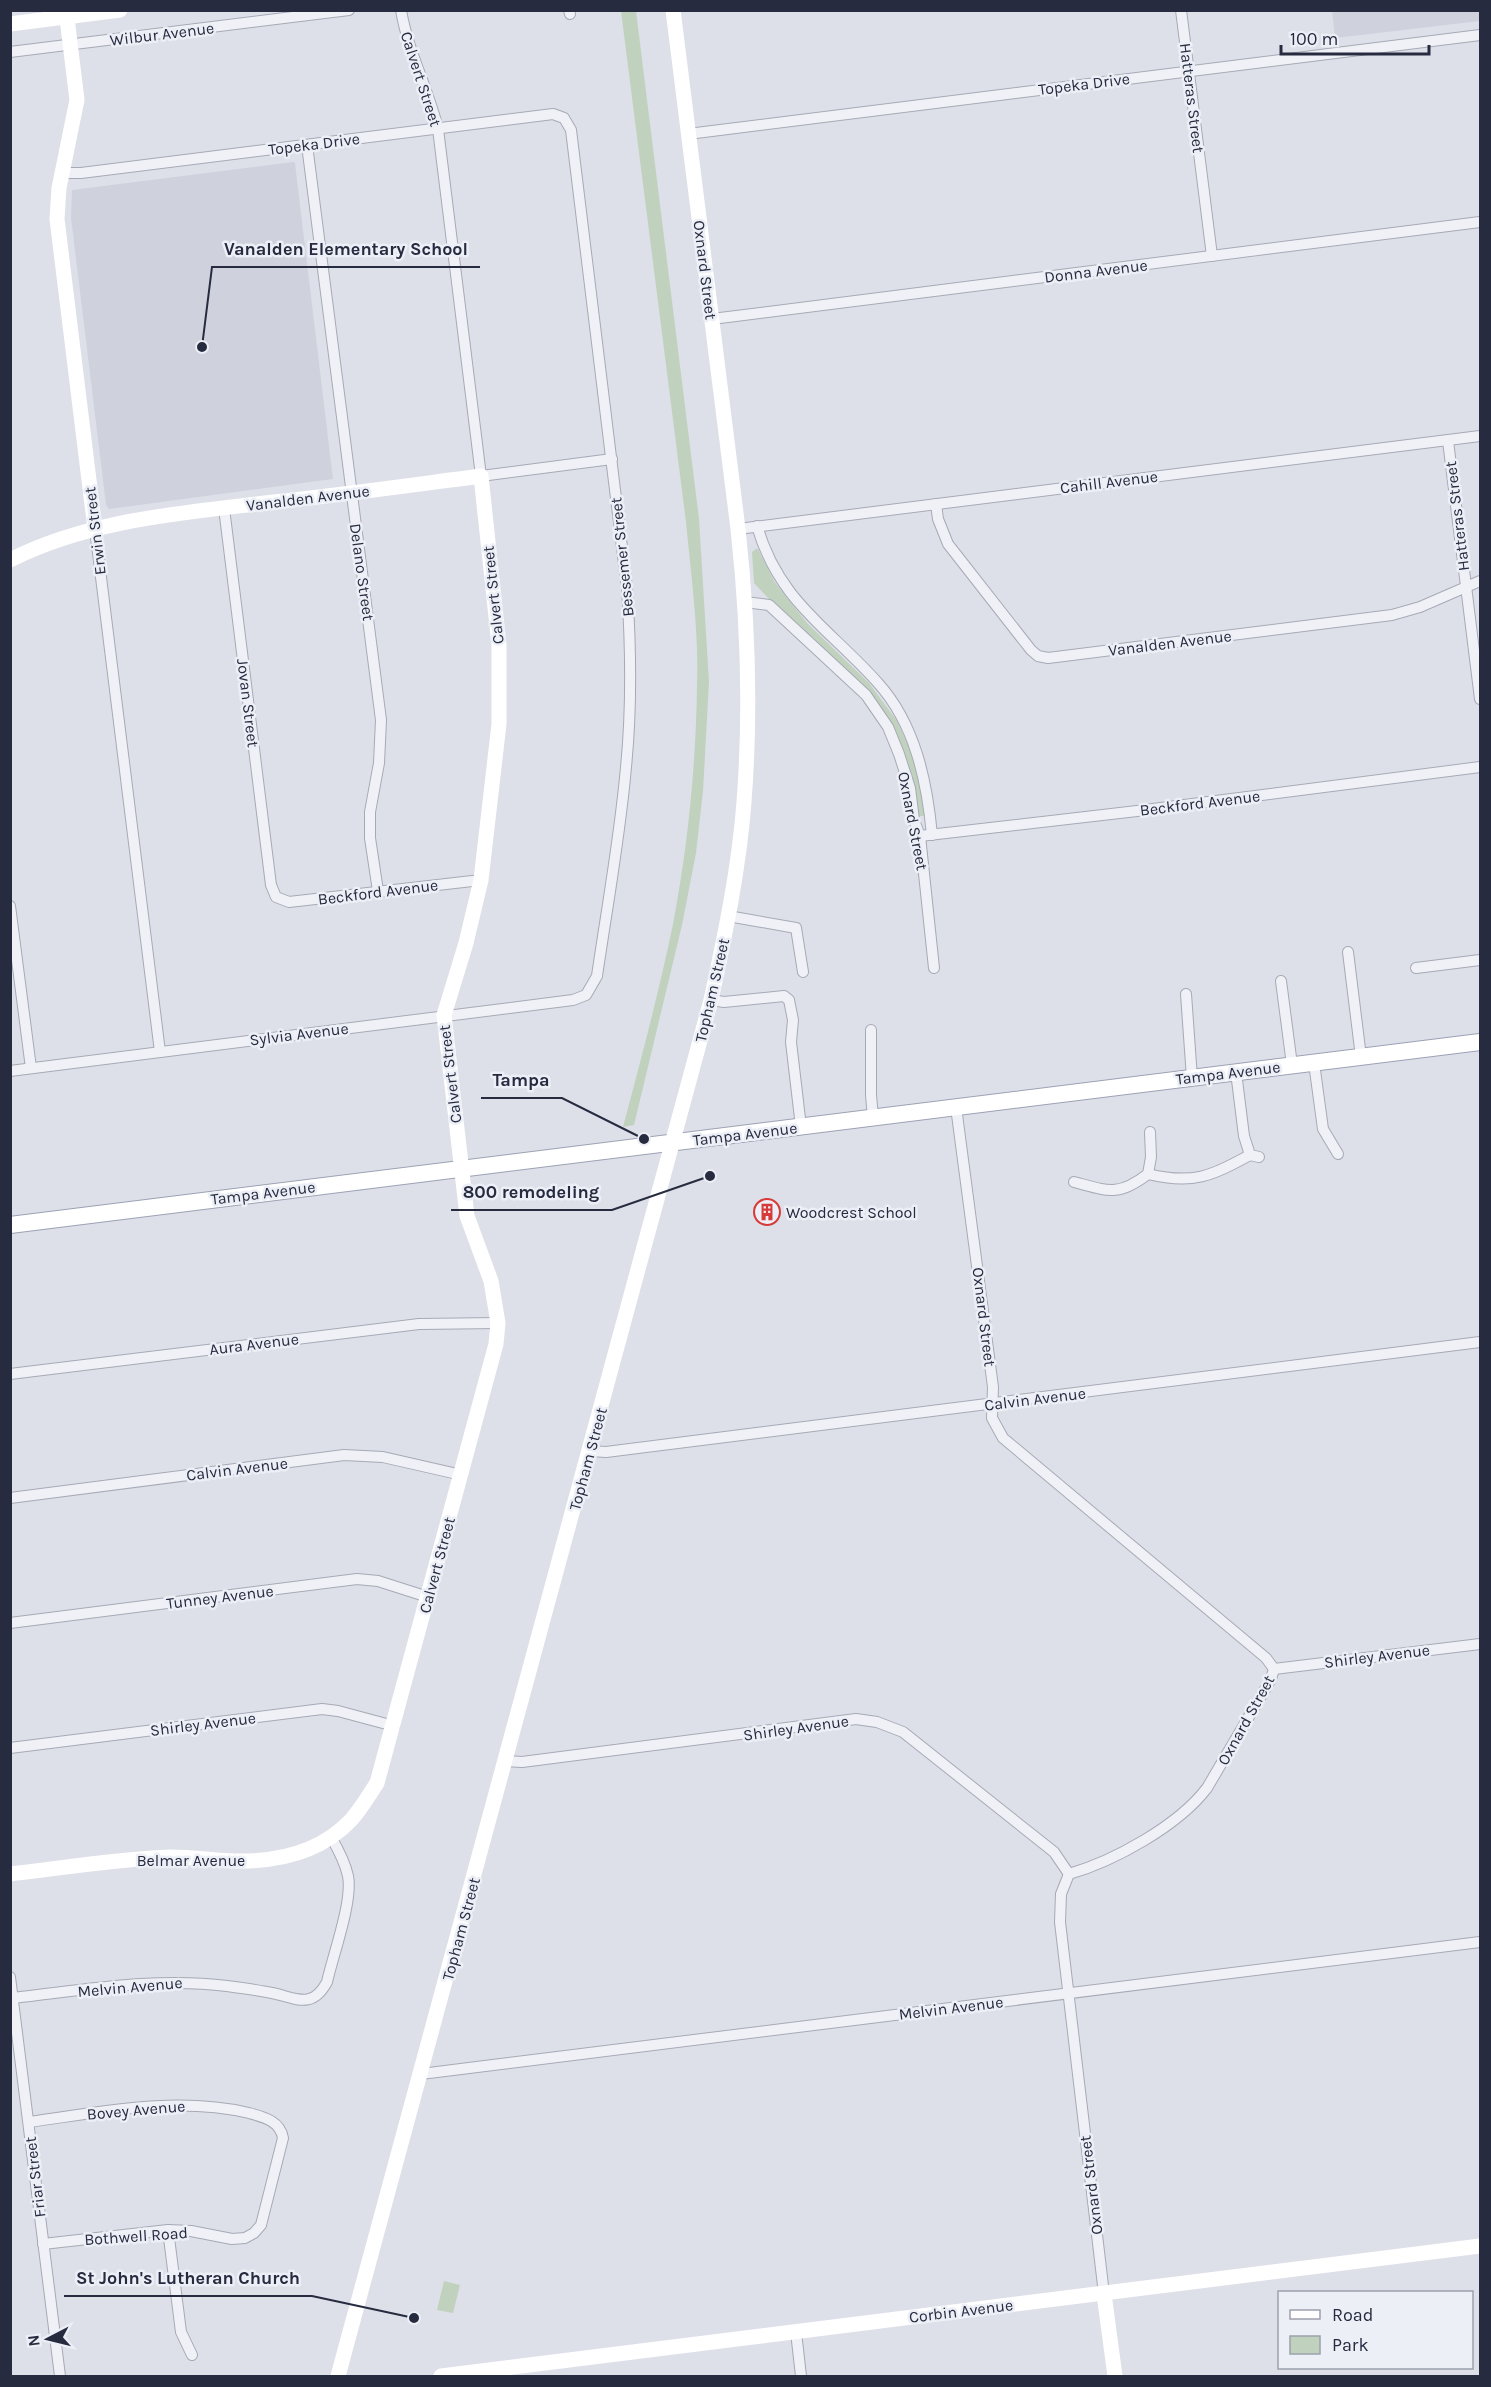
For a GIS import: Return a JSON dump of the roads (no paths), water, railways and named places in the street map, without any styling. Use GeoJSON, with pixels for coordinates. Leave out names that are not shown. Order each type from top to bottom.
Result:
{"type":"FeatureCollection","features":[{"type":"Feature","properties":{"kind":"main road","name":"Wilbur Avenue"},"geometry":{"type":"LineString","coordinates":[[10,24],[66,14],[120,10]]}},
{"type":"Feature","properties":{"kind":"main road","name":"Oxnard Street"},"geometry":{"type":"LineString","coordinates":[[673,10],[738,529]]}},
{"type":"Feature","properties":{"kind":"main road","name":"Erwin Street"},"geometry":{"type":"LineString","coordinates":[[66,14],[77,100],[62,173],[57,219],[95,529]]}},
{"type":"Feature","properties":{"kind":"main road","name":"Vanalden Avenue"},"geometry":{"type":"LineString","coordinates":[[10,560],[41,546],[95,529],[154,517],[481,476]]}},
{"type":"Feature","properties":{"kind":"main road","name":"Calvert Street"},"geometry":{"type":"LineString","coordinates":[[331,1836],[351,1820],[377,1783],[496,1344],[498,1323],[491,1281],[469,1225],[444,1015],[466,943],[481,880],[499,724],[499,645],[481,476]]}},
{"type":"Feature","properties":{"kind":"main road","name":"Topham Street"},"geometry":{"type":"LineString","coordinates":[[338,2376],[711,1000],[739,849],[747,760],[748,655],[738,529]]}},
{"type":"Feature","properties":{"kind":"main road","name":"Tampa Avenue"},"geometry":{"type":"LineString","coordinates":[[10,1225],[1480,1042]]}},
{"type":"Feature","properties":{"kind":"main road","name":"Belmar Avenue"},"geometry":{"type":"LineString","coordinates":[[10,1874],[172,1857],[264,1861],[302,1853],[331,1836]]}},
{"type":"Feature","properties":{"kind":"main road","name":"Corbin Avenue"},"geometry":{"type":"LineString","coordinates":[[441,2376],[1480,2246]]}},
{"type":"Feature","properties":{"kind":"main road","name":"Oxnard Street"},"geometry":{"type":"LineString","coordinates":[[1104,2294],[1115,2376]]}},
{"type":"Feature","properties":{"kind":"street","name":"Wilbur Avenue"},"geometry":{"type":"LineString","coordinates":[[10,52],[349,10]]}},
{"type":"Feature","properties":{"kind":"street","name":"Calvert Street"},"geometry":{"type":"LineString","coordinates":[[401,10],[407,40],[432,102],[438,129],[481,476]]}},
{"type":"Feature","properties":{"kind":"street","name":"Hatteras Street"},"geometry":{"type":"LineString","coordinates":[[1181,10],[1212,256]]}},
{"type":"Feature","properties":{"kind":"street","name":"Topeka Drive"},"geometry":{"type":"LineString","coordinates":[[688,134],[1480,35]]}},
{"type":"Feature","properties":{"kind":"street","name":"Topeka Drive"},"geometry":{"type":"LineString","coordinates":[[62,173],[81,173],[553,114],[564,118]]}},
{"type":"Feature","properties":{"kind":"street","name":"Bessemer Street"},"geometry":{"type":"LineString","coordinates":[[564,118],[571,130],[612,459],[627,588],[631,656],[626,769],[597,976],[586,995]]}},
{"type":"Feature","properties":{"kind":"street","name":"Delano Street"},"geometry":{"type":"LineString","coordinates":[[307,145],[381,720],[379,763],[370,812],[370,838],[378,891]]}},
{"type":"Feature","properties":{"kind":"street","name":"Donna Avenue"},"geometry":{"type":"LineString","coordinates":[[712,319],[1480,222]]}},
{"type":"Feature","properties":{"kind":"street","name":"Cahill Avenue"},"geometry":{"type":"LineString","coordinates":[[738,529],[1480,436]]}},
{"type":"Feature","properties":{"kind":"street","name":"Hatteras Street"},"geometry":{"type":"LineString","coordinates":[[1448,441],[1480,699]]}},
{"type":"Feature","properties":{"kind":"street","name":"Vanalden Avenue"},"geometry":{"type":"LineString","coordinates":[[481,476],[612,459]]}},
{"type":"Feature","properties":{"kind":"street","name":"Vanalden Avenue"},"geometry":{"type":"LineString","coordinates":[[936,504],[938,519],[948,544],[1031,650],[1038,656],[1048,658],[1392,615],[1420,607],[1480,581]]}},
{"type":"Feature","properties":{"kind":"street","name":"Jovan Street"},"geometry":{"type":"LineString","coordinates":[[224,508],[271,885],[276,897]]}},
{"type":"Feature","properties":{"kind":"street","name":"Oxnard Street"},"geometry":{"type":"LineString","coordinates":[[757,526],[777,577],[801,609],[879,683],[904,723],[926,785],[932,835]]}},
{"type":"Feature","properties":{"kind":"street","name":"Erwin Street"},"geometry":{"type":"LineString","coordinates":[[95,529],[160,1052]]}},
{"type":"Feature","properties":{"kind":"street","name":"Oxnard Street"},"geometry":{"type":"LineString","coordinates":[[745,602],[769,605],[866,695],[888,727],[910,788],[914,820],[920,836],[934,968]]}},
{"type":"Feature","properties":{"kind":"street","name":"Beckford Avenue"},"geometry":{"type":"LineString","coordinates":[[920,836],[1480,767]]}},
{"type":"Feature","properties":{"kind":"street","name":"Beckford Avenue"},"geometry":{"type":"LineString","coordinates":[[276,897],[289,902],[481,880]]}},
{"type":"Feature","properties":{"kind":"street"},"geometry":{"type":"LineString","coordinates":[[10,906],[31,1068]]}},
{"type":"Feature","properties":{"kind":"street"},"geometry":{"type":"LineString","coordinates":[[728,915],[796,928],[802,972]]}},
{"type":"Feature","properties":{"kind":"street"},"geometry":{"type":"LineString","coordinates":[[1348,952],[1361,1057]]}},
{"type":"Feature","properties":{"kind":"street"},"geometry":{"type":"LineString","coordinates":[[1416,968],[1480,960]]}},
{"type":"Feature","properties":{"kind":"street"},"geometry":{"type":"LineString","coordinates":[[1281,981],[1292,1065]]}},
{"type":"Feature","properties":{"kind":"street"},"geometry":{"type":"LineString","coordinates":[[1185,994],[1192,1078]]}},
{"type":"Feature","properties":{"kind":"street","name":"Sylvia Avenue"},"geometry":{"type":"LineString","coordinates":[[10,1071],[573,1000],[586,995]]}},
{"type":"Feature","properties":{"kind":"street"},"geometry":{"type":"LineString","coordinates":[[711,1000],[724,1002],[784,996],[789,1000],[793,1020],[791,1042],[801,1127]]}},
{"type":"Feature","properties":{"kind":"street"},"geometry":{"type":"LineString","coordinates":[[871,1030],[873,1118]]}},
{"type":"Feature","properties":{"kind":"street"},"geometry":{"type":"LineString","coordinates":[[1314,1063],[1323,1129],[1338,1154]]}},
{"type":"Feature","properties":{"kind":"street"},"geometry":{"type":"LineString","coordinates":[[1074,1182],[1107,1191],[1123,1190],[1148,1174],[1182,1180],[1200,1178],[1254,1156],[1244,1136],[1236,1072]]}},
{"type":"Feature","properties":{"kind":"street","name":"Oxnard Street"},"geometry":{"type":"LineString","coordinates":[[956,1107],[993,1387],[992,1418],[1004,1438],[1266,1659],[1274,1669],[1271,1679],[1242,1729],[1195,1804],[1179,1817],[1112,1858],[1094,1867],[1069,1874],[1059,1904],[1104,2294]]}},
{"type":"Feature","properties":{"kind":"street"},"geometry":{"type":"LineString","coordinates":[[1148,1174],[1151,1156],[1150,1132]]}},
{"type":"Feature","properties":{"kind":"street","name":"Aura Avenue"},"geometry":{"type":"LineString","coordinates":[[10,1374],[419,1324],[498,1323]]}},
{"type":"Feature","properties":{"kind":"street","name":"Calvin Avenue"},"geometry":{"type":"LineString","coordinates":[[590,1451],[606,1452],[991,1405],[1480,1342]]}},
{"type":"Feature","properties":{"kind":"street","name":"Calvin Avenue"},"geometry":{"type":"LineString","coordinates":[[10,1498],[344,1455],[383,1457],[462,1474]]}},
{"type":"Feature","properties":{"kind":"street","name":"Tunney Avenue"},"geometry":{"type":"LineString","coordinates":[[10,1623],[357,1579],[378,1581],[428,1597]]}},
{"type":"Feature","properties":{"kind":"street","name":"Shirley Avenue"},"geometry":{"type":"LineString","coordinates":[[1274,1669],[1480,1644]]}},
{"type":"Feature","properties":{"kind":"street","name":"Shirley Avenue"},"geometry":{"type":"LineString","coordinates":[[10,1748],[322,1709],[394,1726]]}},
{"type":"Feature","properties":{"kind":"street","name":"Shirley Avenue"},"geometry":{"type":"LineString","coordinates":[[506,1761],[522,1762],[856,1719],[877,1722],[903,1732],[955,1773],[1054,1852],[1069,1874]]}},
{"type":"Feature","properties":{"kind":"street","name":"Melvin Avenue"},"geometry":{"type":"LineString","coordinates":[[14,1998],[154,1982],[188,1982],[246,1988],[297,2001],[316,1996],[327,1982],[349,1893],[345,1866],[331,1836]]}},
{"type":"Feature","properties":{"kind":"street","name":"Melvin Avenue"},"geometry":{"type":"LineString","coordinates":[[421,2074],[1480,1942]]}},
{"type":"Feature","properties":{"kind":"street","name":"Friar Street"},"geometry":{"type":"LineString","coordinates":[[10,1977],[60,2376]]}},
{"type":"Feature","properties":{"kind":"street","name":"Bovey Avenue"},"geometry":{"type":"LineString","coordinates":[[29,2122],[139,2107],[173,2105],[229,2109],[264,2117],[276,2124]]}},
{"type":"Feature","properties":{"kind":"street","name":"Bothwell Road"},"geometry":{"type":"LineString","coordinates":[[43,2244],[168,2230],[191,2231],[232,2239],[245,2238],[261,2225],[283,2138],[282,2130],[276,2124]]}},
{"type":"Feature","properties":{"kind":"street"},"geometry":{"type":"LineString","coordinates":[[168,2230],[181,2332],[192,2355]]}},
{"type":"Feature","properties":{"kind":"street"},"geometry":{"type":"LineString","coordinates":[[796,2332],[801,2376]]}},
{"type":"Feature","properties":{"kind":"place","name":"Vanalden Elementary School"},"geometry":{"type":"Point","coordinates":[202,347]}},
{"type":"Feature","properties":{"kind":"place","name":"Tampa"},"geometry":{"type":"Point","coordinates":[644,1139]}},
{"type":"Feature","properties":{"kind":"place","name":"800 remodeling"},"geometry":{"type":"Point","coordinates":[710,1176]}},
{"type":"Feature","properties":{"kind":"place","name":"Woodcrest School"},"geometry":{"type":"Point","coordinates":[767,1212]}},
{"type":"Feature","properties":{"kind":"place","name":"St John's Lutheran Church"},"geometry":{"type":"Point","coordinates":[414,2318]}}]}
